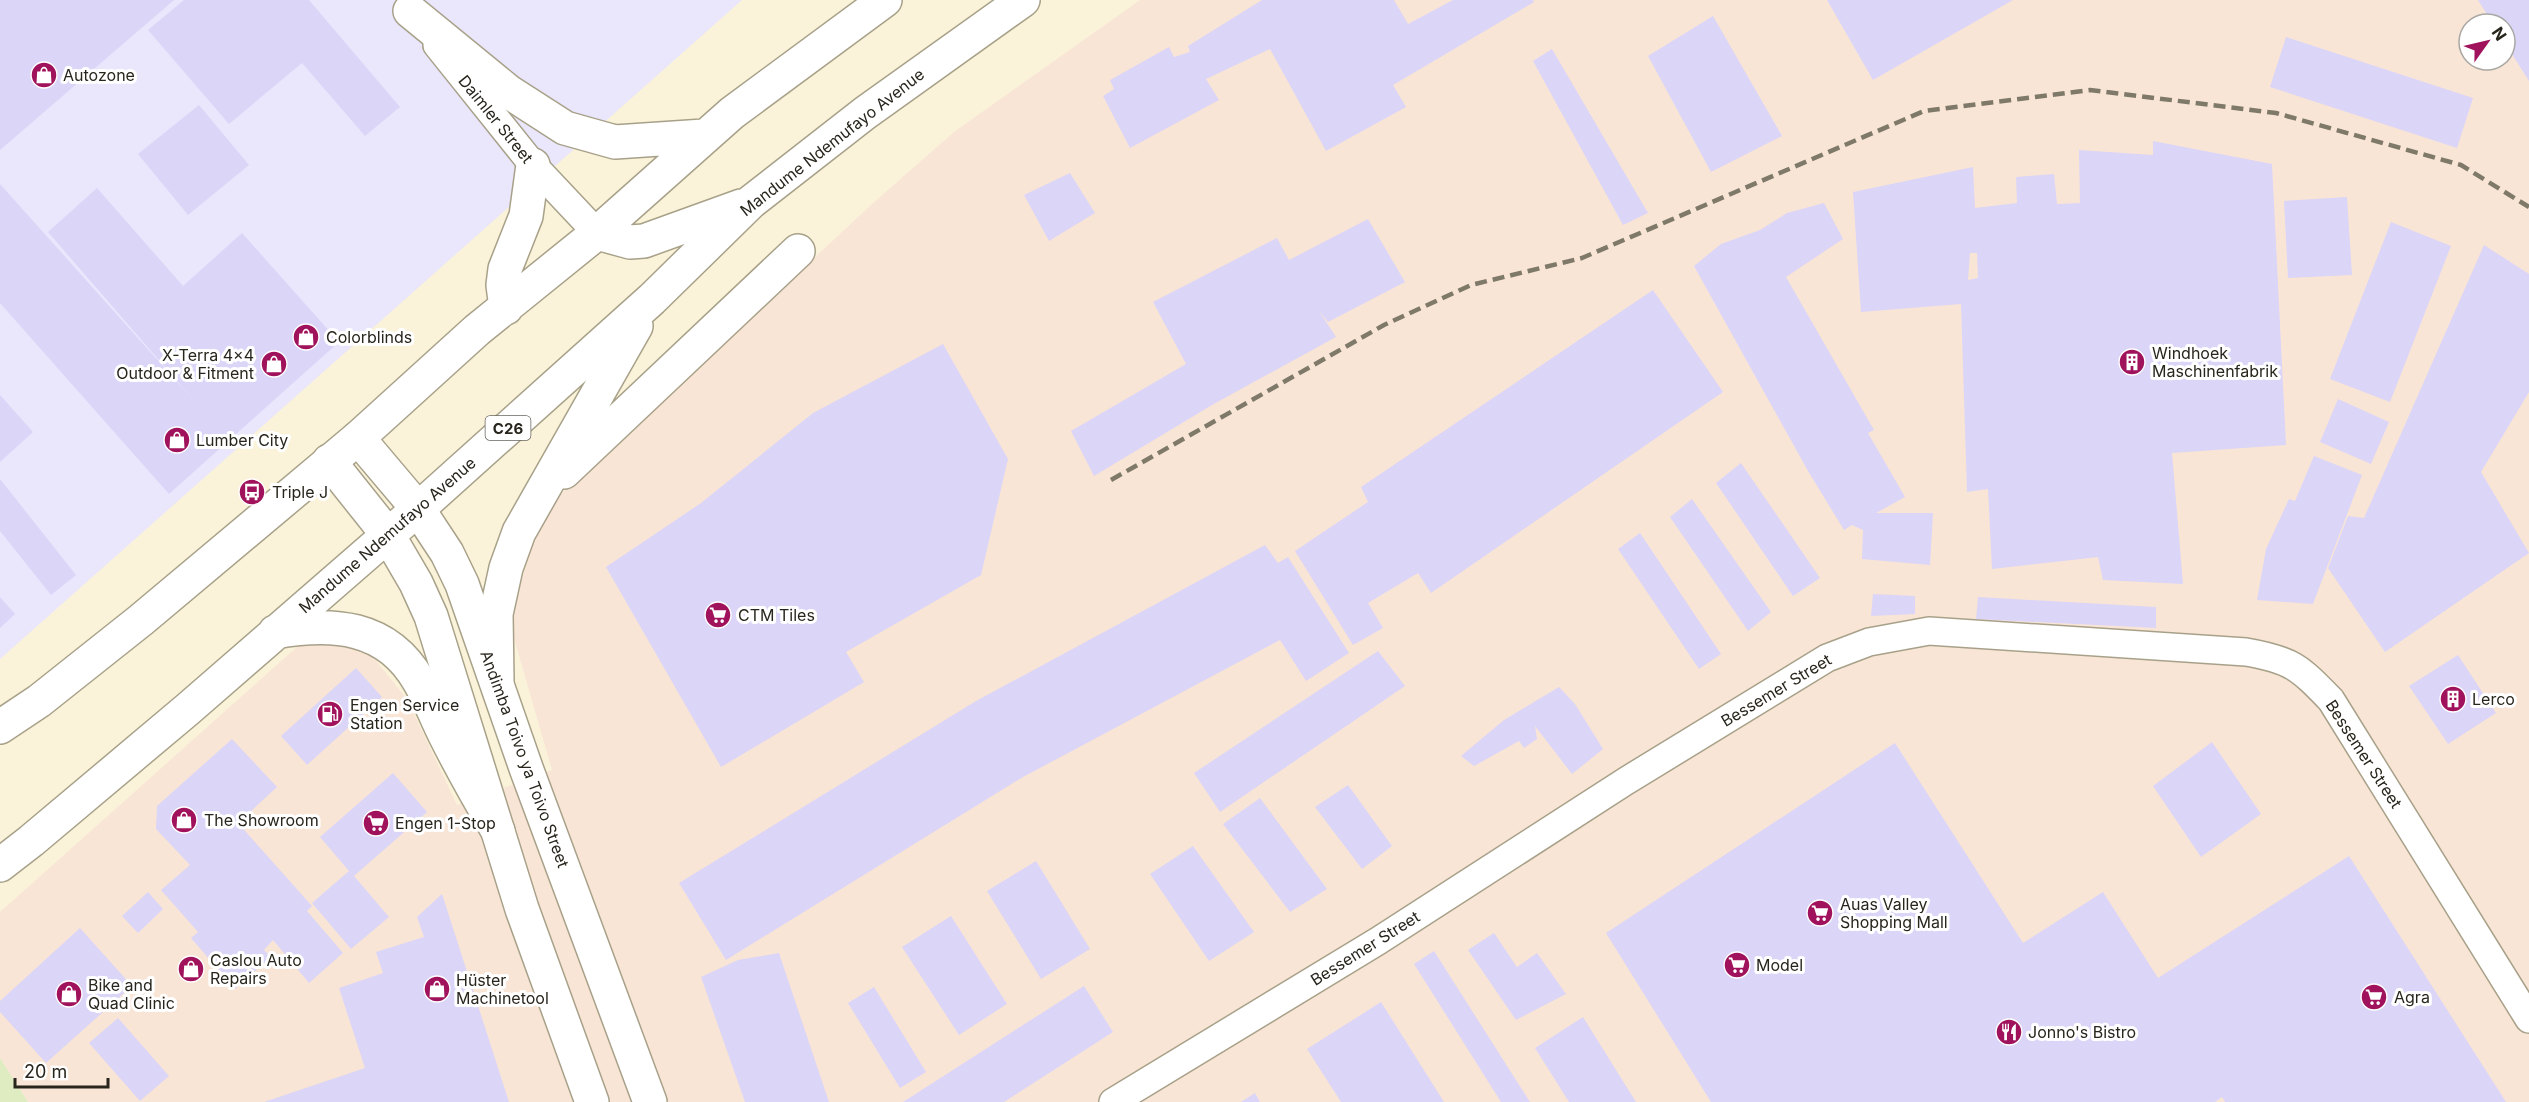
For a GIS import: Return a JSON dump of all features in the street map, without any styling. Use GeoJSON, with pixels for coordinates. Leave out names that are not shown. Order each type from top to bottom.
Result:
{"type":"FeatureCollection","features":[{"type":"Feature","properties":{"kind":"main road"},"geometry":{"type":"LineString","coordinates":[[0,727],[39,701],[141,620],[357,438],[477,330],[597,233],[704,136],[789,69],[885,0]]}},
{"type":"Feature","properties":{"kind":"main road","name":"Mandume Ndemufayo Avenue"},"geometry":{"type":"LineString","coordinates":[[0,865],[31,842],[188,709],[418,509],[652,299],[751,202],[865,113],[1023,0]]}},
{"type":"Feature","properties":{"kind":"main road"},"geometry":{"type":"LineString","coordinates":[[405,5],[509,92],[565,128],[615,142],[704,136]]}},
{"type":"Feature","properties":{"kind":"main road"},"geometry":{"type":"LineString","coordinates":[[506,308],[502,285],[505,268],[526,216],[533,165]]}},
{"type":"Feature","properties":{"kind":"main road"},"geometry":{"type":"LineString","coordinates":[[597,233],[630,242],[644,241],[751,202]]}},
{"type":"Feature","properties":{"kind":"main road"},"geometry":{"type":"LineString","coordinates":[[537,497],[798,251]]}},
{"type":"Feature","properties":{"kind":"main road"},"geometry":{"type":"LineString","coordinates":[[497,680],[496,614],[506,568],[519,532],[652,299]]}},
{"type":"Feature","properties":{"kind":"main road","name":"Andimba Toivo ya Toivo Street"},"geometry":{"type":"LineString","coordinates":[[357,438],[418,509],[447,554],[462,584],[497,680],[525,768],[650,1102]]}},
{"type":"Feature","properties":{"kind":"main road"},"geometry":{"type":"LineString","coordinates":[[329,461],[388,535],[431,616],[522,909],[592,1102]]}},
{"type":"Feature","properties":{"kind":"main road"},"geometry":{"type":"LineString","coordinates":[[275,632],[309,626],[340,628],[371,636],[396,651],[418,680],[461,766],[498,831]]}},
{"type":"Feature","properties":{"kind":"street","name":"Daimler Street"},"geometry":{"type":"LineString","coordinates":[[405,5],[533,165],[597,233]]}},
{"type":"Feature","properties":{"kind":"street","name":"Bessemer Street"},"geometry":{"type":"LineString","coordinates":[[1113,1102],[1378,941],[1626,781],[1827,658],[1869,642],[1929,631],[2246,652],[2278,657],[2304,671],[2331,700],[2529,1019]]}},
{"type":"Feature","properties":{"kind":"shaded area"},"geometry":{"type":"Polygon","coordinates":[[[0,0],[742,0],[0,659],[0,0]]]}},
{"type":"Feature","properties":{"kind":"shaded area"},"geometry":{"type":"Polygon","coordinates":[[[1140,0],[2529,0],[2529,1102],[28,1102],[0,1058],[0,912],[307,638],[368,651],[407,699],[457,805],[552,770],[509,621],[543,511],[872,204],[954,132],[1140,0]]]}},
{"type":"Feature","properties":{"kind":"green space"},"geometry":{"type":"Polygon","coordinates":[[[0,1058],[28,1102],[0,1102],[0,1058]]]}},
{"type":"Feature","properties":{"kind":"building","name":"Autozone"},"geometry":{"type":"Polygon","coordinates":[[[0,0],[174,0],[0,150],[0,0]]]}},
{"type":"Feature","properties":{"kind":"building"},"geometry":{"type":"Polygon","coordinates":[[[184,0],[309,0],[400,107],[365,136],[302,63],[229,124],[148,30],[184,0]]]}},
{"type":"Feature","properties":{"kind":"building"},"geometry":{"type":"Polygon","coordinates":[[[1262,0],[1394,0],[1408,24],[1453,0],[1533,0],[1534,2],[1393,85],[1406,107],[1326,151],[1270,49],[1206,79],[1219,100],[1130,148],[1103,96],[1114,89],[1110,80],[1169,47],[1174,57],[1190,52],[1188,46],[1262,0]]]}},
{"type":"Feature","properties":{"kind":"building"},"geometry":{"type":"Polygon","coordinates":[[[1827,0],[2013,0],[1873,80],[1827,0]]]}},
{"type":"Feature","properties":{"kind":"building"},"geometry":{"type":"Polygon","coordinates":[[[2478,0],[2529,0],[2529,81],[2517,62],[2517,12],[2486,12],[2478,0]]]}},
{"type":"Feature","properties":{"kind":"building"},"geometry":{"type":"Polygon","coordinates":[[[1713,16],[1782,136],[1711,172],[1648,56],[1713,16]]]}},
{"type":"Feature","properties":{"kind":"building"},"geometry":{"type":"Polygon","coordinates":[[[2286,37],[2473,98],[2457,148],[2270,87],[2286,37]]]}},
{"type":"Feature","properties":{"kind":"building"},"geometry":{"type":"Polygon","coordinates":[[[1552,49],[1648,213],[1623,225],[1533,61],[1552,49]]]}},
{"type":"Feature","properties":{"kind":"building"},"geometry":{"type":"Polygon","coordinates":[[[199,105],[249,165],[188,215],[138,154],[199,105]]]}},
{"type":"Feature","properties":{"kind":"building","name":"Windhoek Maschinenfabrik"},"geometry":{"type":"Polygon","coordinates":[[[2153,141],[2272,164],[2286,445],[2172,453],[2183,584],[2103,580],[2098,557],[1992,569],[1988,489],[1967,492],[1961,304],[1861,312],[1853,192],[1973,167],[1975,208],[2017,203],[2016,177],[2054,174],[2057,204],[2080,203],[2079,150],[2153,155],[2153,141]],[[1970,253],[1968,280],[1978,278],[1977,253],[1970,253]]]}},
{"type":"Feature","properties":{"kind":"building"},"geometry":{"type":"Polygon","coordinates":[[[1070,173],[1095,213],[1049,241],[1024,195],[1070,173]]]}},
{"type":"Feature","properties":{"kind":"building"},"geometry":{"type":"Polygon","coordinates":[[[0,184],[196,403],[48,232],[97,188],[183,286],[242,233],[339,342],[169,494],[0,303],[0,184]]]}},
{"type":"Feature","properties":{"kind":"building"},"geometry":{"type":"Polygon","coordinates":[[[2347,197],[2352,275],[2288,278],[2284,201],[2347,197]]]}},
{"type":"Feature","properties":{"kind":"building"},"geometry":{"type":"Polygon","coordinates":[[[1824,203],[1843,239],[1786,277],[1874,430],[1868,433],[1905,497],[1876,513],[1933,513],[1930,565],[1862,559],[1863,530],[1852,525],[1844,530],[1808,471],[1694,266],[1721,244],[1760,230],[1787,213],[1824,203]]]}},
{"type":"Feature","properties":{"kind":"building"},"geometry":{"type":"Polygon","coordinates":[[[1368,219],[1405,282],[1328,322],[1319,311],[1336,337],[1212,405],[1094,476],[1071,431],[1186,364],[1153,302],[1277,238],[1289,260],[1368,219]]]}},
{"type":"Feature","properties":{"kind":"building"},"geometry":{"type":"Polygon","coordinates":[[[2391,222],[2451,246],[2390,402],[2330,379],[2391,222]]]}},
{"type":"Feature","properties":{"kind":"building"},"geometry":{"type":"Polygon","coordinates":[[[2484,245],[2529,274],[2529,392],[2481,472],[2529,553],[2385,652],[2328,568],[2348,516],[2364,518],[2484,245]]]}},
{"type":"Feature","properties":{"kind":"building"},"geometry":{"type":"Polygon","coordinates":[[[1653,290],[1723,392],[1431,593],[1418,573],[1368,603],[1383,628],[1353,645],[1295,551],[1368,502],[1361,487],[1653,290]]]}},
{"type":"Feature","properties":{"kind":"building"},"geometry":{"type":"Polygon","coordinates":[[[943,344],[1008,459],[981,575],[846,652],[864,682],[721,767],[606,567],[701,503],[813,413],[943,344]]]}},
{"type":"Feature","properties":{"kind":"building"},"geometry":{"type":"Polygon","coordinates":[[[0,395],[33,432],[0,462],[0,395]]]}},
{"type":"Feature","properties":{"kind":"building"},"geometry":{"type":"Polygon","coordinates":[[[2338,399],[2389,422],[2371,464],[2320,442],[2338,399]]]}},
{"type":"Feature","properties":{"kind":"building"},"geometry":{"type":"Polygon","coordinates":[[[2314,456],[2362,475],[2313,604],[2257,600],[2266,549],[2289,499],[2295,501],[2314,456]]]}},
{"type":"Feature","properties":{"kind":"building"},"geometry":{"type":"Polygon","coordinates":[[[1741,463],[1820,578],[1793,596],[1716,483],[1741,463]]]}},
{"type":"Feature","properties":{"kind":"building"},"geometry":{"type":"Polygon","coordinates":[[[0,479],[76,575],[51,595],[0,531],[0,479]]]}},
{"type":"Feature","properties":{"kind":"building"},"geometry":{"type":"Polygon","coordinates":[[[1692,499],[1771,612],[1748,631],[1670,517],[1692,499]]]}},
{"type":"Feature","properties":{"kind":"building"},"geometry":{"type":"Polygon","coordinates":[[[1640,533],[1721,654],[1699,669],[1618,549],[1640,533]]]}},
{"type":"Feature","properties":{"kind":"building"},"geometry":{"type":"Polygon","coordinates":[[[1265,545],[1278,563],[1288,557],[1349,653],[1306,681],[1280,640],[1023,777],[726,960],[679,883],[976,701],[1265,545]]]}},
{"type":"Feature","properties":{"kind":"building"},"geometry":{"type":"Polygon","coordinates":[[[1873,594],[1915,596],[1915,614],[1871,616],[1873,594]]]}},
{"type":"Feature","properties":{"kind":"building"},"geometry":{"type":"Polygon","coordinates":[[[0,597],[15,614],[0,628],[0,597]]]}},
{"type":"Feature","properties":{"kind":"building"},"geometry":{"type":"Polygon","coordinates":[[[1978,597],[2156,607],[2156,628],[1976,619],[1978,597]]]}},
{"type":"Feature","properties":{"kind":"building"},"geometry":{"type":"Polygon","coordinates":[[[1378,651],[1405,686],[1220,812],[1194,773],[1378,651]]]}},
{"type":"Feature","properties":{"kind":"building","name":"Lerco"},"geometry":{"type":"Polygon","coordinates":[[[2458,655],[2496,713],[2448,744],[2409,686],[2458,655]]]}},
{"type":"Feature","properties":{"kind":"building"},"geometry":{"type":"Polygon","coordinates":[[[356,668],[382,697],[307,765],[281,736],[356,668]]]}},
{"type":"Feature","properties":{"kind":"building"},"geometry":{"type":"Polygon","coordinates":[[[1559,687],[1575,704],[1603,749],[1572,774],[1535,726],[1537,739],[1524,748],[1519,741],[1474,766],[1461,756],[1504,720],[1559,687]]]}},
{"type":"Feature","properties":{"kind":"building"},"geometry":{"type":"Polygon","coordinates":[[[232,739],[277,787],[238,823],[312,906],[307,911],[343,953],[309,983],[273,940],[264,950],[271,957],[235,989],[191,938],[198,932],[161,890],[190,865],[156,829],[157,806],[232,739]]]}},
{"type":"Feature","properties":{"kind":"building"},"geometry":{"type":"Polygon","coordinates":[[[2212,742],[2261,814],[2201,857],[2153,786],[2212,742]]]}},
{"type":"Feature","properties":{"kind":"building","name":"Auas Valley Shopping Mall"},"geometry":{"type":"Polygon","coordinates":[[[1895,743],[2023,943],[2103,892],[2158,978],[2349,856],[2506,1102],[2225,1102],[2222,1097],[2215,1102],[1711,1102],[1606,933],[1895,743]]]}},
{"type":"Feature","properties":{"kind":"building"},"geometry":{"type":"Polygon","coordinates":[[[393,773],[427,812],[354,876],[389,917],[351,949],[312,903],[349,871],[320,837],[393,773]]]}},
{"type":"Feature","properties":{"kind":"building"},"geometry":{"type":"Polygon","coordinates":[[[1348,785],[1392,846],[1362,869],[1315,807],[1348,785]]]}},
{"type":"Feature","properties":{"kind":"building"},"geometry":{"type":"Polygon","coordinates":[[[1260,798],[1327,889],[1290,912],[1223,824],[1260,798]]]}},
{"type":"Feature","properties":{"kind":"building"},"geometry":{"type":"Polygon","coordinates":[[[1193,846],[1254,932],[1209,961],[1150,874],[1193,846]]]}},
{"type":"Feature","properties":{"kind":"building"},"geometry":{"type":"Polygon","coordinates":[[[1036,861],[1090,949],[1041,979],[987,891],[1036,861]]]}},
{"type":"Feature","properties":{"kind":"building"},"geometry":{"type":"Polygon","coordinates":[[[148,892],[163,909],[138,933],[122,916],[148,892]]]}},
{"type":"Feature","properties":{"kind":"building"},"geometry":{"type":"Polygon","coordinates":[[[442,894],[509,1102],[264,1102],[365,1068],[339,988],[383,973],[376,952],[424,937],[417,917],[442,894]]]}},
{"type":"Feature","properties":{"kind":"building"},"geometry":{"type":"Polygon","coordinates":[[[951,916],[1007,1004],[959,1035],[902,947],[951,916]]]}},
{"type":"Feature","properties":{"kind":"building"},"geometry":{"type":"Polygon","coordinates":[[[80,928],[132,986],[46,1063],[0,1012],[0,1001],[80,928]]]}},
{"type":"Feature","properties":{"kind":"building"},"geometry":{"type":"Polygon","coordinates":[[[1494,933],[1517,967],[1537,953],[1566,994],[1516,1020],[1468,950],[1494,933]]]}},
{"type":"Feature","properties":{"kind":"building"},"geometry":{"type":"Polygon","coordinates":[[[1434,951],[1530,1102],[1501,1102],[1414,964],[1434,951]]]}},
{"type":"Feature","properties":{"kind":"building"},"geometry":{"type":"Polygon","coordinates":[[[779,953],[829,1102],[745,1102],[701,977],[738,960],[779,953]]]}},
{"type":"Feature","properties":{"kind":"building"},"geometry":{"type":"Polygon","coordinates":[[[1084,986],[1113,1032],[1004,1102],[903,1102],[1084,986]]]}},
{"type":"Feature","properties":{"kind":"building"},"geometry":{"type":"Polygon","coordinates":[[[874,987],[926,1072],[900,1088],[848,1003],[874,987]]]}},
{"type":"Feature","properties":{"kind":"building"},"geometry":{"type":"Polygon","coordinates":[[[1381,1002],[1444,1102],[1341,1102],[1307,1049],[1381,1002]]]}},
{"type":"Feature","properties":{"kind":"building"},"geometry":{"type":"Polygon","coordinates":[[[1583,1017],[1636,1102],[1569,1102],[1535,1048],[1583,1017]]]}},
{"type":"Feature","properties":{"kind":"building"},"geometry":{"type":"Polygon","coordinates":[[[118,1018],[169,1076],[140,1101],[89,1043],[118,1018]]]}},
{"type":"Feature","properties":{"kind":"building"},"geometry":{"type":"Polygon","coordinates":[[[1255,1093],[1260,1102],[1241,1102],[1255,1093]]]}},
{"type":"Feature","properties":{"kind":"railway"},"geometry":{"type":"LineString","coordinates":[[1111,480],[1384,325],[1471,285],[1582,258],[1924,111],[2090,90],[2276,113],[2461,165],[2529,207]]}},
{"type":"Feature","properties":{"kind":"place","name":"Autozone"},"geometry":{"type":"Point","coordinates":[44,75]}},
{"type":"Feature","properties":{"kind":"place","name":"Colorblinds"},"geometry":{"type":"Point","coordinates":[306,337]}},
{"type":"Feature","properties":{"kind":"place","name":"Windhoek Maschinenfabrik"},"geometry":{"type":"Point","coordinates":[2132,362]}},
{"type":"Feature","properties":{"kind":"place","name":"X-Terra 4x4 Outdoor & Fitment"},"geometry":{"type":"Point","coordinates":[274,364]}},
{"type":"Feature","properties":{"kind":"place","name":"Lumber City"},"geometry":{"type":"Point","coordinates":[177,440]}},
{"type":"Feature","properties":{"kind":"place","name":"Triple J"},"geometry":{"type":"Point","coordinates":[252,492]}},
{"type":"Feature","properties":{"kind":"place","name":"CTM Tiles"},"geometry":{"type":"Point","coordinates":[718,615]}},
{"type":"Feature","properties":{"kind":"place","name":"Lerco"},"geometry":{"type":"Point","coordinates":[2453,699]}},
{"type":"Feature","properties":{"kind":"place","name":"Engen Service Station"},"geometry":{"type":"Point","coordinates":[330,714]}},
{"type":"Feature","properties":{"kind":"place","name":"The Showroom"},"geometry":{"type":"Point","coordinates":[184,820]}},
{"type":"Feature","properties":{"kind":"place","name":"Engen 1-Stop"},"geometry":{"type":"Point","coordinates":[376,823]}},
{"type":"Feature","properties":{"kind":"place","name":"Auas Valley Shopping Mall"},"geometry":{"type":"Point","coordinates":[1820,913]}},
{"type":"Feature","properties":{"kind":"place","name":"Model"},"geometry":{"type":"Point","coordinates":[1737,965]}},
{"type":"Feature","properties":{"kind":"place","name":"Caslou Auto Repairs"},"geometry":{"type":"Point","coordinates":[191,969]}},
{"type":"Feature","properties":{"kind":"place","name":"Hüster Machinetool"},"geometry":{"type":"Point","coordinates":[437,989]}},
{"type":"Feature","properties":{"kind":"place","name":"Bike and Quad Clinic"},"geometry":{"type":"Point","coordinates":[69,994]}},
{"type":"Feature","properties":{"kind":"place","name":"Agra"},"geometry":{"type":"Point","coordinates":[2374,997]}},
{"type":"Feature","properties":{"kind":"place","name":"Jonno's Bistro"},"geometry":{"type":"Point","coordinates":[2009,1032]}}]}
